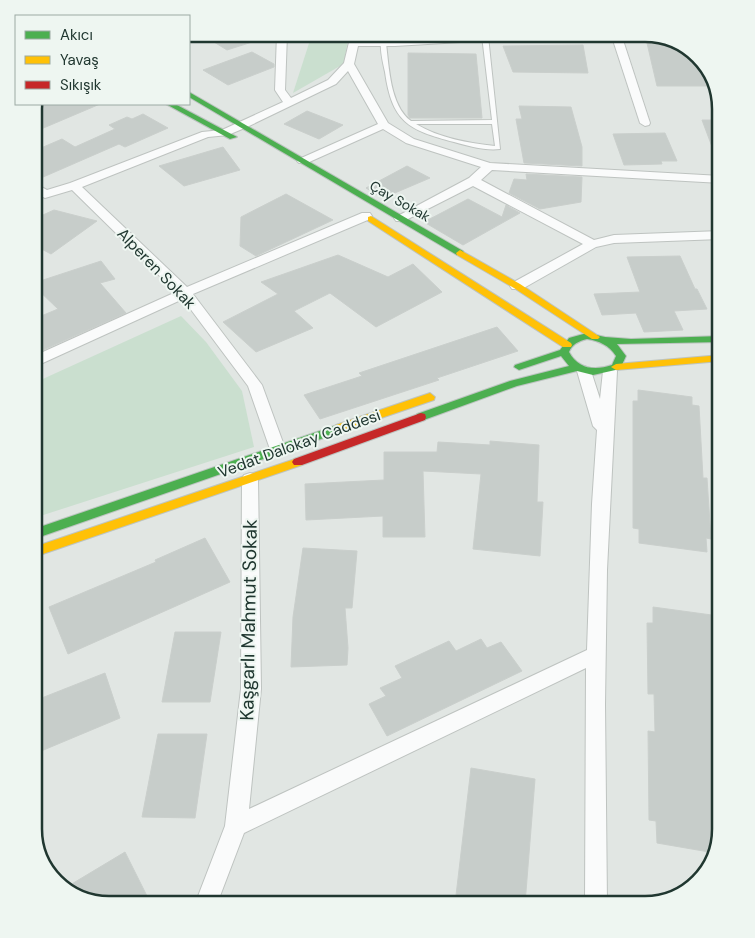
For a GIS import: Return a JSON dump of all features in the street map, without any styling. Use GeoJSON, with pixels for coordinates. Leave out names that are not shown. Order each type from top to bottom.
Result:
{"type":"FeatureCollection","features":[{"type":"Feature","properties":{"kind":"main road","name":"Çay Sokak"},"geometry":{"type":"LineString","coordinates":[[190,95],[517,286],[601,339]]}},
{"type":"Feature","properties":{"kind":"main road"},"geometry":{"type":"LineString","coordinates":[[172,105],[241,142]]}},
{"type":"Feature","properties":{"kind":"main road","name":"Çay Sokak"},"geometry":{"type":"LineString","coordinates":[[350,206],[566,348]]}},
{"type":"Feature","properties":{"kind":"main road"},"geometry":{"type":"LineString","coordinates":[[509,370],[566,348],[578,338],[631,342],[712,339]]}},
{"type":"Feature","properties":{"kind":"main road"},"geometry":{"type":"LineString","coordinates":[[601,339],[619,350],[620,362],[613,369]]}},
{"type":"Feature","properties":{"kind":"main road"},"geometry":{"type":"LineString","coordinates":[[566,348],[570,363],[580,369],[602,373],[613,369],[712,359]]}},
{"type":"Feature","properties":{"kind":"main road","name":"Vedat Dalokay Caddesi"},"geometry":{"type":"LineString","coordinates":[[42,549],[250,479],[514,383],[580,369]]}},
{"type":"Feature","properties":{"kind":"main road","name":"Vedat Dalokay Caddesi"},"geometry":{"type":"LineString","coordinates":[[42,531],[175,487],[277,448],[444,392]]}},
{"type":"Feature","properties":{"kind":"street"},"geometry":{"type":"LineString","coordinates":[[282,42],[280,90],[289,102]]}},
{"type":"Feature","properties":{"kind":"street"},"geometry":{"type":"LineString","coordinates":[[43,193],[74,186],[206,134],[224,132],[243,125],[332,82],[349,64],[354,42]]}},
{"type":"Feature","properties":{"kind":"street"},"geometry":{"type":"LineString","coordinates":[[379,42],[389,43]]}},
{"type":"Feature","properties":{"kind":"street"},"geometry":{"type":"LineString","coordinates":[[619,43],[645,123]]}},
{"type":"Feature","properties":{"kind":"street"},"geometry":{"type":"LineString","coordinates":[[349,64],[384,125],[410,141],[489,166],[712,178]]}},
{"type":"Feature","properties":{"kind":"street"},"geometry":{"type":"LineString","coordinates":[[332,82],[360,82]]}},
{"type":"Feature","properties":{"kind":"street"},"geometry":{"type":"LineString","coordinates":[[303,161],[384,125]]}},
{"type":"Feature","properties":{"kind":"street"},"geometry":{"type":"LineString","coordinates":[[400,218],[473,181],[489,166]]}},
{"type":"Feature","properties":{"kind":"street"},"geometry":{"type":"LineString","coordinates":[[473,181],[592,244]]}},
{"type":"Feature","properties":{"kind":"street","name":"Alperen Sokak"},"geometry":{"type":"LineString","coordinates":[[74,186],[185,293],[255,385],[277,448]]}},
{"type":"Feature","properties":{"kind":"street"},"geometry":{"type":"LineString","coordinates":[[43,358],[185,293],[366,216]]}},
{"type":"Feature","properties":{"kind":"street"},"geometry":{"type":"LineString","coordinates":[[517,286],[592,244],[614,239],[712,235]]}},
{"type":"Feature","properties":{"kind":"street"},"geometry":{"type":"LineString","coordinates":[[580,369],[604,433]]}},
{"type":"Feature","properties":{"kind":"street"},"geometry":{"type":"LineString","coordinates":[[596,896],[595,655],[604,433],[613,369]]}},
{"type":"Feature","properties":{"kind":"street","name":"Kaşgarlı Mahmut Sokak"},"geometry":{"type":"LineString","coordinates":[[209,896],[236,826],[251,689],[250,479]]}},
{"type":"Feature","properties":{"kind":"street"},"geometry":{"type":"LineString","coordinates":[[236,826],[595,655]]}},
{"type":"Feature","properties":{"kind":"lane"},"geometry":{"type":"LineString","coordinates":[[382,43],[390,86],[399,112],[410,122],[450,140],[472,146],[498,148],[486,43]]}},
{"type":"Feature","properties":{"kind":"lane"},"geometry":{"type":"LineString","coordinates":[[410,122],[495,122]]}},
{"type":"Feature","properties":{"kind":"green space"},"geometry":{"type":"Polygon","coordinates":[[[309,42],[347,42],[344,62],[340,66],[293,93],[309,42]]]}},
{"type":"Feature","properties":{"kind":"green space"},"geometry":{"type":"Polygon","coordinates":[[[181,316],[206,342],[242,391],[254,447],[42,515],[43,379],[181,316]]]}},
{"type":"Feature","properties":{"kind":"building"},"geometry":{"type":"Polygon","coordinates":[[[214,42],[251,42],[227,50],[214,42]]]}},
{"type":"Feature","properties":{"kind":"building"},"geometry":{"type":"Polygon","coordinates":[[[647,43],[667,46],[679,51],[696,65],[708,86],[657,86],[647,43]]]}},
{"type":"Feature","properties":{"kind":"building"},"geometry":{"type":"Polygon","coordinates":[[[583,45],[588,73],[513,72],[503,46],[583,45]]]}},
{"type":"Feature","properties":{"kind":"building"},"geometry":{"type":"Polygon","coordinates":[[[252,52],[274,64],[274,67],[228,85],[203,70],[252,52]]]}},
{"type":"Feature","properties":{"kind":"building"},"geometry":{"type":"Polygon","coordinates":[[[408,53],[476,54],[482,118],[410,118],[408,115],[408,53]]]}},
{"type":"Feature","properties":{"kind":"building"},"geometry":{"type":"Polygon","coordinates":[[[43,105],[98,105],[43,128],[43,105]]]}},
{"type":"Feature","properties":{"kind":"building"},"geometry":{"type":"Polygon","coordinates":[[[519,106],[571,107],[582,147],[582,166],[524,163],[516,119],[522,119],[519,106]]]}},
{"type":"Feature","properties":{"kind":"building"},"geometry":{"type":"Polygon","coordinates":[[[307,111],[343,125],[319,139],[284,124],[307,111]]]}},
{"type":"Feature","properties":{"kind":"building"},"geometry":{"type":"Polygon","coordinates":[[[143,114],[168,128],[125,147],[119,144],[43,177],[43,147],[62,139],[75,147],[115,129],[109,125],[127,117],[132,119],[143,114]]]}},
{"type":"Feature","properties":{"kind":"building"},"geometry":{"type":"Polygon","coordinates":[[[702,120],[712,120],[712,147],[702,120]]]}},
{"type":"Feature","properties":{"kind":"building"},"geometry":{"type":"Polygon","coordinates":[[[665,133],[677,161],[661,161],[662,164],[624,165],[613,134],[665,133]]]}},
{"type":"Feature","properties":{"kind":"building"},"geometry":{"type":"Polygon","coordinates":[[[223,147],[240,170],[184,186],[159,166],[223,147]]]}},
{"type":"Feature","properties":{"kind":"building"},"geometry":{"type":"Polygon","coordinates":[[[407,166],[430,178],[383,198],[366,188],[407,166]]]}},
{"type":"Feature","properties":{"kind":"building"},"geometry":{"type":"Polygon","coordinates":[[[526,174],[582,177],[581,202],[540,209],[509,193],[514,179],[527,180],[526,174]]]}},
{"type":"Feature","properties":{"kind":"building"},"geometry":{"type":"Polygon","coordinates":[[[286,194],[333,220],[256,256],[240,246],[241,217],[286,194]]]}},
{"type":"Feature","properties":{"kind":"building"},"geometry":{"type":"Polygon","coordinates":[[[468,199],[502,217],[506,205],[520,213],[463,245],[424,222],[468,199]]]}},
{"type":"Feature","properties":{"kind":"building"},"geometry":{"type":"Polygon","coordinates":[[[54,210],[97,221],[51,254],[43,250],[43,215],[54,210]]]}},
{"type":"Feature","properties":{"kind":"building"},"geometry":{"type":"Polygon","coordinates":[[[338,255],[388,277],[413,264],[442,292],[376,327],[330,293],[294,311],[313,328],[256,352],[223,322],[278,294],[261,282],[338,255]]]}},
{"type":"Feature","properties":{"kind":"building"},"geometry":{"type":"Polygon","coordinates":[[[680,256],[695,289],[697,289],[707,309],[674,311],[683,330],[644,332],[636,313],[602,315],[594,294],[640,292],[627,257],[680,256]]]}},
{"type":"Feature","properties":{"kind":"building"},"geometry":{"type":"Polygon","coordinates":[[[101,261],[115,279],[100,283],[126,313],[43,350],[43,315],[58,309],[43,294],[43,280],[101,261]]]}},
{"type":"Feature","properties":{"kind":"building"},"geometry":{"type":"Polygon","coordinates":[[[497,327],[518,351],[437,378],[439,380],[320,419],[304,395],[362,376],[359,373],[497,327]]]}},
{"type":"Feature","properties":{"kind":"building"},"geometry":{"type":"Polygon","coordinates":[[[638,390],[692,397],[692,405],[699,406],[703,478],[707,478],[711,539],[706,538],[707,552],[639,543],[639,529],[633,528],[633,401],[638,401],[638,390]]]}},
{"type":"Feature","properties":{"kind":"building"},"geometry":{"type":"Polygon","coordinates":[[[490,441],[539,445],[537,502],[543,502],[540,556],[473,549],[481,474],[423,471],[425,537],[383,537],[383,516],[306,520],[305,484],[384,480],[384,452],[437,452],[438,442],[490,445],[490,441]]]}},
{"type":"Feature","properties":{"kind":"building"},"geometry":{"type":"Polygon","coordinates":[[[205,538],[230,582],[68,654],[49,607],[156,562],[155,560],[205,538]]]}},
{"type":"Feature","properties":{"kind":"building"},"geometry":{"type":"Polygon","coordinates":[[[303,548],[357,551],[352,608],[345,608],[348,648],[347,665],[291,667],[293,617],[303,548]]]}},
{"type":"Feature","properties":{"kind":"building"},"geometry":{"type":"Polygon","coordinates":[[[653,607],[712,615],[712,837],[708,852],[657,843],[656,821],[649,820],[648,731],[655,732],[654,694],[648,694],[647,623],[653,623],[653,607]]]}},
{"type":"Feature","properties":{"kind":"building"},"geometry":{"type":"Polygon","coordinates":[[[175,632],[221,632],[210,702],[162,702],[175,632]]]}},
{"type":"Feature","properties":{"kind":"building"},"geometry":{"type":"Polygon","coordinates":[[[481,639],[487,648],[501,642],[522,671],[387,736],[369,704],[386,696],[380,688],[402,678],[395,666],[449,641],[456,651],[481,639]]]}},
{"type":"Feature","properties":{"kind":"building"},"geometry":{"type":"Polygon","coordinates":[[[105,673],[120,718],[42,751],[42,698],[105,673]]]}},
{"type":"Feature","properties":{"kind":"building"},"geometry":{"type":"Polygon","coordinates":[[[158,734],[207,734],[195,818],[142,817],[158,734]]]}},
{"type":"Feature","properties":{"kind":"building"},"geometry":{"type":"Polygon","coordinates":[[[471,768],[535,779],[526,896],[456,896],[471,768]]]}},
{"type":"Feature","properties":{"kind":"building"},"geometry":{"type":"Polygon","coordinates":[[[125,852],[147,896],[101,895],[72,884],[125,852]]]}},
{"type":"Feature","properties":{"kind":"traffic: fast"},"geometry":{"type":"LineString","coordinates":[[190,95],[460,253]]}},
{"type":"Feature","properties":{"kind":"traffic: fast"},"geometry":{"type":"LineString","coordinates":[[172,105],[233,137]]}},
{"type":"Feature","properties":{"kind":"traffic: fast"},"geometry":{"type":"LineString","coordinates":[[587,336],[598,338],[615,347],[621,356],[616,367],[593,372],[579,369],[573,365],[564,352],[570,343],[587,336]]}},
{"type":"Feature","properties":{"kind":"traffic: fast"},"geometry":{"type":"LineString","coordinates":[[606,340],[631,342],[712,339]]}},
{"type":"Feature","properties":{"kind":"traffic: fast"},"geometry":{"type":"LineString","coordinates":[[519,367],[564,352]]}},
{"type":"Feature","properties":{"kind":"traffic: fast"},"geometry":{"type":"LineString","coordinates":[[421,417],[514,383],[576,368]]}},
{"type":"Feature","properties":{"kind":"traffic: fast"},"geometry":{"type":"LineString","coordinates":[[42,531],[340,428]]}},
{"type":"Feature","properties":{"kind":"traffic: slow"},"geometry":{"type":"LineString","coordinates":[[371,219],[567,345]]}},
{"type":"Feature","properties":{"kind":"traffic: slow"},"geometry":{"type":"LineString","coordinates":[[460,253],[517,286],[595,337]]}},
{"type":"Feature","properties":{"kind":"traffic: slow"},"geometry":{"type":"LineString","coordinates":[[616,367],[712,359]]}},
{"type":"Feature","properties":{"kind":"traffic: slow"},"geometry":{"type":"LineString","coordinates":[[340,428],[430,397]]}},
{"type":"Feature","properties":{"kind":"traffic: slow"},"geometry":{"type":"LineString","coordinates":[[42,549],[298,462]]}},
{"type":"Feature","properties":{"kind":"traffic: jam"},"geometry":{"type":"LineString","coordinates":[[298,462],[421,417]]}}]}
